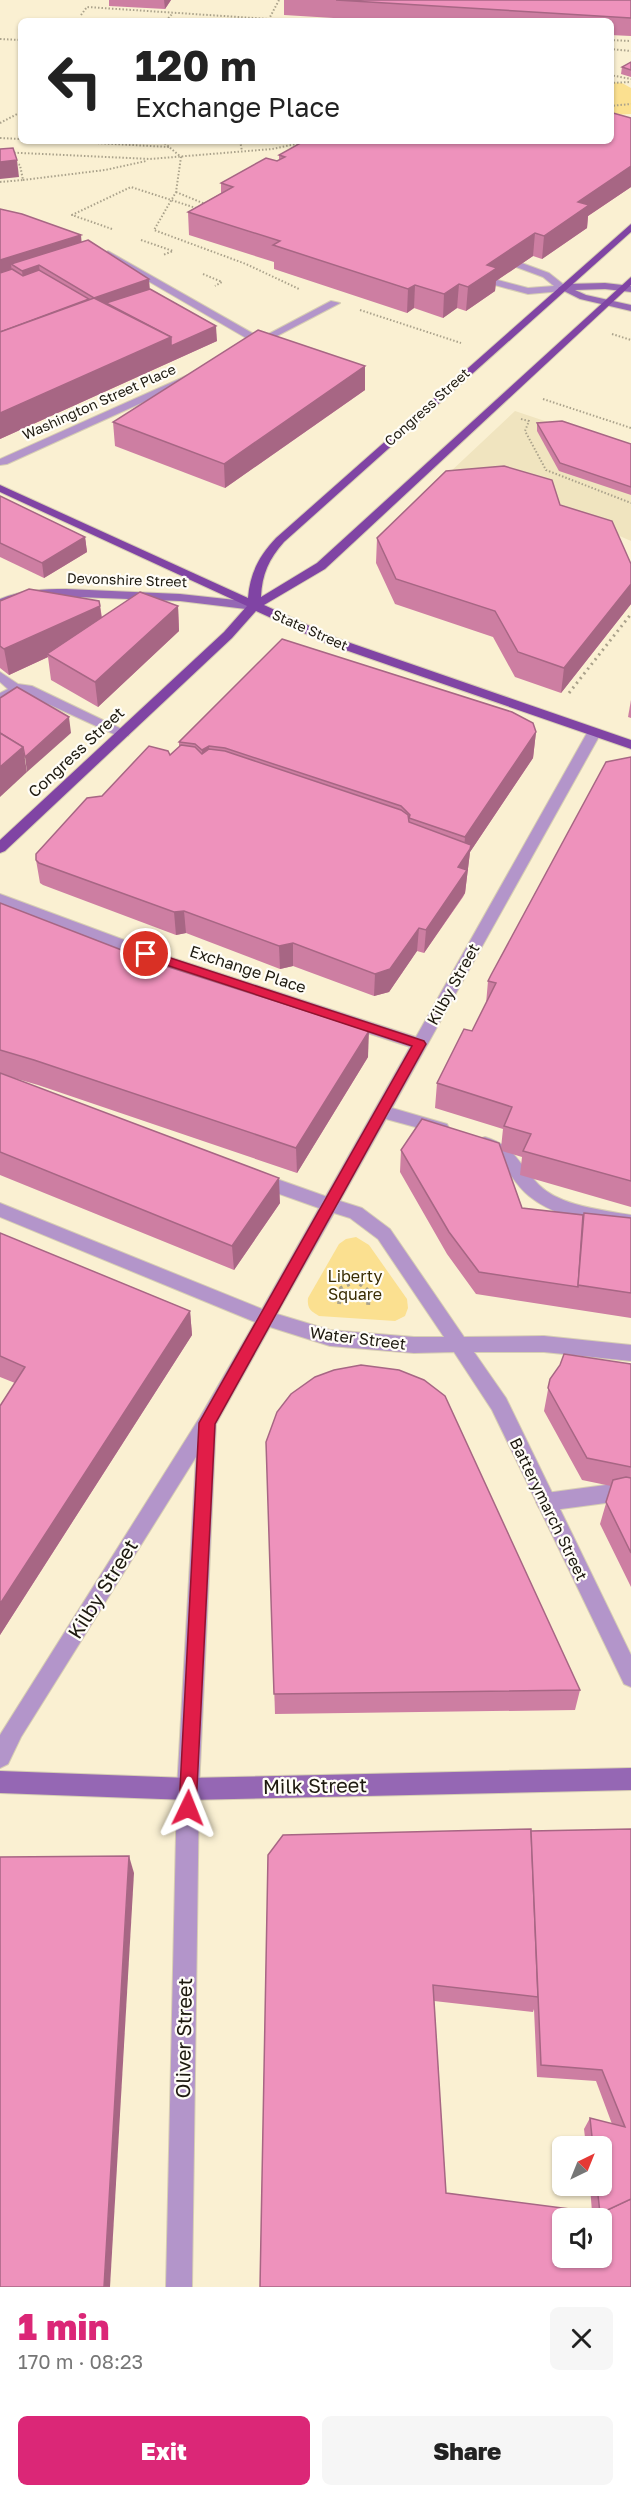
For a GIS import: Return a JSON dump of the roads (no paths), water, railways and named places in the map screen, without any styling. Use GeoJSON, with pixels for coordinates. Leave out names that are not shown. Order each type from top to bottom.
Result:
{"type":"FeatureCollection","features":[{"type":"Feature","properties":{"kind":"main road","name":"Congress Street"},"geometry":{"type":"LineString","coordinates":[[254,606],[258,568],[274,546],[631,227]]}},
{"type":"Feature","properties":{"kind":"main road","name":"Congress Street"},"geometry":{"type":"LineString","coordinates":[[0,848],[228,635],[254,606],[321,566],[606,302],[626,288],[631,280]]}},
{"type":"Feature","properties":{"kind":"main road"},"geometry":{"type":"LineString","coordinates":[[563,288],[595,286],[626,288]]}},
{"type":"Feature","properties":{"kind":"main road"},"geometry":{"type":"LineString","coordinates":[[563,288],[575,294],[631,308]]}},
{"type":"Feature","properties":{"kind":"main road","name":"State Street"},"geometry":{"type":"LineString","coordinates":[[0,488],[348,647],[631,745]]}},
{"type":"Feature","properties":{"kind":"main road","name":"Devonshire Street"},"geometry":{"type":"LineString","coordinates":[[0,603],[20,595],[50,593],[188,596],[254,606]]}},
{"type":"Feature","properties":{"kind":"main road","name":"Milk Street"},"geometry":{"type":"LineString","coordinates":[[0,1782],[188,1789],[631,1779]]}},
{"type":"Feature","properties":{"kind":"street"},"geometry":{"type":"LineString","coordinates":[[103,256],[261,342]]}},
{"type":"Feature","properties":{"kind":"street"},"geometry":{"type":"LineString","coordinates":[[519,265],[546,275],[563,288]]}},
{"type":"Feature","properties":{"kind":"street"},"geometry":{"type":"LineString","coordinates":[[494,282],[528,291],[563,288]]}},
{"type":"Feature","properties":{"kind":"street"},"geometry":{"type":"LineString","coordinates":[[247,349],[335,303]]}},
{"type":"Feature","properties":{"kind":"street","name":"Washington Street Place"},"geometry":{"type":"LineString","coordinates":[[3,462],[194,375]]}},
{"type":"Feature","properties":{"kind":"street"},"geometry":{"type":"LineString","coordinates":[[0,676],[16,689]]}},
{"type":"Feature","properties":{"kind":"street"},"geometry":{"type":"LineString","coordinates":[[0,699],[16,689],[27,689],[123,733]]}},
{"type":"Feature","properties":{"kind":"street","name":"Kilby Street"},"geometry":{"type":"LineString","coordinates":[[0,1756],[207,1423],[594,733]]}},
{"type":"Feature","properties":{"kind":"street","name":"Exchange Place"},"geometry":{"type":"LineString","coordinates":[[0,899],[168,962],[420,1044]]}},
{"type":"Feature","properties":{"kind":"street"},"geometry":{"type":"LineString","coordinates":[[381,1111],[452,1132]]}},
{"type":"Feature","properties":{"kind":"street"},"geometry":{"type":"LineString","coordinates":[[474,1138],[496,1147],[513,1163],[534,1191],[568,1209],[631,1222]]}},
{"type":"Feature","properties":{"kind":"street"},"geometry":{"type":"LineString","coordinates":[[241,1173],[356,1213],[384,1234],[459,1345]]}},
{"type":"Feature","properties":{"kind":"street","name":"Water Street"},"geometry":{"type":"LineString","coordinates":[[0,1210],[302,1331],[363,1342],[459,1345],[544,1344],[631,1353]]}},
{"type":"Feature","properties":{"kind":"street","name":"Batterymarch Street"},"geometry":{"type":"LineString","coordinates":[[459,1345],[499,1404],[631,1677]]}},
{"type":"Feature","properties":{"kind":"street","name":"Kilby Street"},"geometry":{"type":"LineString","coordinates":[[188,1789],[207,1423]]}},
{"type":"Feature","properties":{"kind":"street"},"geometry":{"type":"LineString","coordinates":[[546,1502],[613,1493],[631,1497]]}},
{"type":"Feature","properties":{"kind":"street","name":"Oliver Street"},"geometry":{"type":"LineString","coordinates":[[179,2287],[188,1789]]}},
{"type":"Feature","properties":{"kind":"park label","name":"Liberty Square"},"geometry":{"type":"Point","coordinates":[355,1285]}}]}
